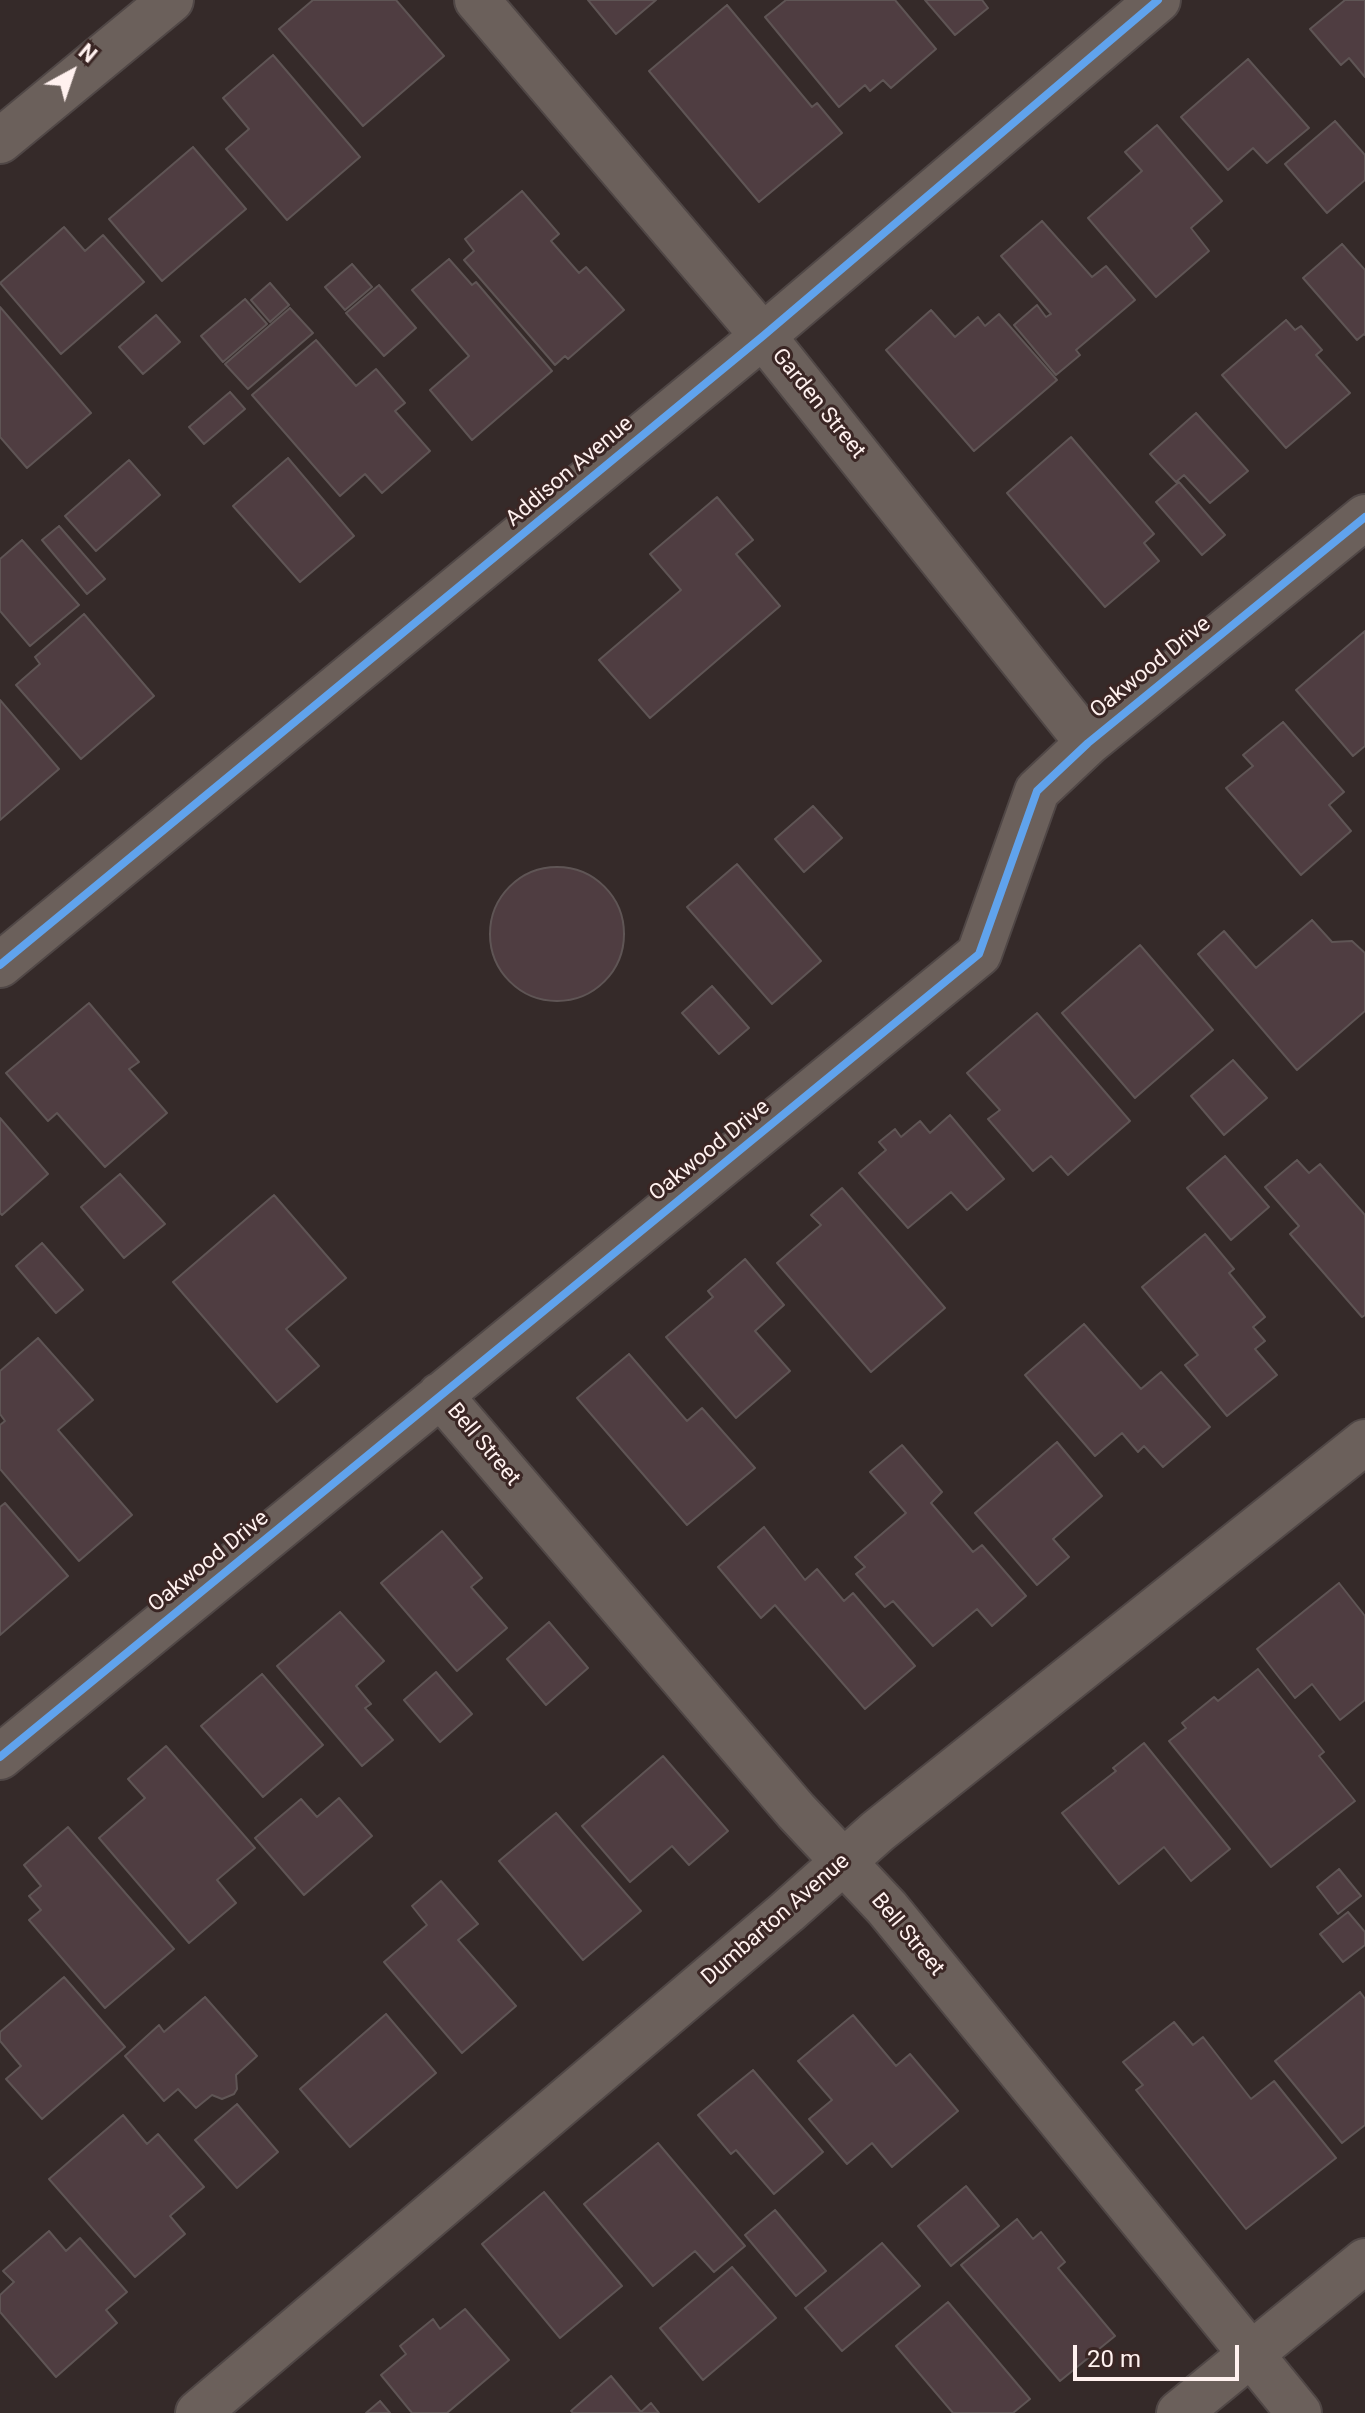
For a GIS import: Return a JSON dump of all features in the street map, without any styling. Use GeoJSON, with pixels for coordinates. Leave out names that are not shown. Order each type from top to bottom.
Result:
{"type":"FeatureCollection","features":[{"type":"Feature","properties":{"kind":"street"},"geometry":{"type":"LineString","coordinates":[[0,141],[171,0]]}},
{"type":"Feature","properties":{"kind":"street","name":"Garden Street"},"geometry":{"type":"LineString","coordinates":[[477,0],[763,336],[1088,743]]}},
{"type":"Feature","properties":{"kind":"street","name":"Addison Avenue"},"geometry":{"type":"LineString","coordinates":[[0,965],[763,336],[1158,0]]}},
{"type":"Feature","properties":{"kind":"street","name":"Oakwood Drive"},"geometry":{"type":"LineString","coordinates":[[0,1757],[979,954],[1037,791],[1088,743],[1365,517]]}},
{"type":"Feature","properties":{"kind":"street","name":"Bell Street"},"geometry":{"type":"LineString","coordinates":[[440,1395],[796,1811],[887,1908],[1299,2413]]}},
{"type":"Feature","properties":{"kind":"street","name":"Dumbarton Avenue"},"geometry":{"type":"LineString","coordinates":[[198,2413],[878,1831],[1365,1442]]}},
{"type":"Feature","properties":{"kind":"street"},"geometry":{"type":"LineString","coordinates":[[1179,2413],[1365,2261]]}},
{"type":"Feature","properties":{"kind":"building"},"geometry":{"type":"Polygon","coordinates":[[[313,0],[396,0],[444,56],[363,126],[279,29],[313,0]]]}},
{"type":"Feature","properties":{"kind":"building"},"geometry":{"type":"Polygon","coordinates":[[[588,0],[656,0],[616,34],[588,0]]]}},
{"type":"Feature","properties":{"kind":"building"},"geometry":{"type":"Polygon","coordinates":[[[786,0],[895,0],[936,49],[891,88],[883,80],[870,91],[865,85],[839,107],[765,17],[786,0]]]}},
{"type":"Feature","properties":{"kind":"building"},"geometry":{"type":"Polygon","coordinates":[[[925,0],[982,0],[988,8],[955,35],[925,0]]]}},
{"type":"Feature","properties":{"kind":"building"},"geometry":{"type":"Polygon","coordinates":[[[1345,0],[1365,0],[1365,77],[1349,58],[1341,65],[1310,29],[1345,0]]]}},
{"type":"Feature","properties":{"kind":"building"},"geometry":{"type":"Polygon","coordinates":[[[727,5],[812,107],[817,103],[842,133],[759,202],[649,71],[727,5]]]}},
{"type":"Feature","properties":{"kind":"building"},"geometry":{"type":"Polygon","coordinates":[[[273,55],[360,157],[287,220],[226,149],[249,129],[223,98],[273,55]]]}},
{"type":"Feature","properties":{"kind":"building"},"geometry":{"type":"Polygon","coordinates":[[[1248,59],[1309,128],[1267,163],[1253,148],[1228,170],[1181,117],[1248,59]]]}},
{"type":"Feature","properties":{"kind":"building"},"geometry":{"type":"Polygon","coordinates":[[[1335,121],[1365,155],[1365,180],[1327,213],[1285,164],[1335,121]]]}},
{"type":"Feature","properties":{"kind":"building"},"geometry":{"type":"Polygon","coordinates":[[[1157,125],[1222,201],[1191,228],[1209,251],[1156,297],[1088,218],[1142,171],[1125,152],[1157,125]]]}},
{"type":"Feature","properties":{"kind":"building"},"geometry":{"type":"Polygon","coordinates":[[[193,147],[246,209],[162,281],[109,219],[193,147]]]}},
{"type":"Feature","properties":{"kind":"building"},"geometry":{"type":"Polygon","coordinates":[[[522,191],[559,234],[551,241],[579,273],[586,267],[624,310],[568,359],[565,356],[555,365],[464,260],[474,251],[465,239],[522,191]]]}},
{"type":"Feature","properties":{"kind":"building"},"geometry":{"type":"Polygon","coordinates":[[[1042,221],[1092,277],[1106,266],[1135,300],[1076,350],[1080,355],[1056,375],[1014,325],[1037,305],[1046,317],[1051,314],[1001,256],[1042,221]]]}},
{"type":"Feature","properties":{"kind":"building"},"geometry":{"type":"Polygon","coordinates":[[[64,227],[85,251],[103,235],[144,282],[61,354],[0,283],[64,227]]]}},
{"type":"Feature","properties":{"kind":"building"},"geometry":{"type":"Polygon","coordinates":[[[1342,244],[1365,270],[1365,335],[1357,340],[1303,278],[1342,244]]]}},
{"type":"Feature","properties":{"kind":"building"},"geometry":{"type":"Polygon","coordinates":[[[449,259],[472,285],[476,282],[552,371],[472,440],[430,390],[469,356],[412,290],[449,259]]]}},
{"type":"Feature","properties":{"kind":"building"},"geometry":{"type":"Polygon","coordinates":[[[352,264],[372,287],[345,310],[325,287],[352,264]]]}},
{"type":"Feature","properties":{"kind":"building"},"geometry":{"type":"Polygon","coordinates":[[[270,283],[289,305],[270,322],[251,300],[270,283]]]}},
{"type":"Feature","properties":{"kind":"building"},"geometry":{"type":"Polygon","coordinates":[[[379,285],[416,328],[384,356],[346,313],[379,285]]]}},
{"type":"Feature","properties":{"kind":"building"},"geometry":{"type":"Polygon","coordinates":[[[245,299],[267,324],[223,362],[201,336],[245,299]]]}},
{"type":"Feature","properties":{"kind":"building"},"geometry":{"type":"Polygon","coordinates":[[[0,307],[91,413],[27,468],[0,437],[0,307]]]}},
{"type":"Feature","properties":{"kind":"building"},"geometry":{"type":"Polygon","coordinates":[[[290,308],[313,333],[248,389],[225,364],[290,308]]]}},
{"type":"Feature","properties":{"kind":"building"},"geometry":{"type":"Polygon","coordinates":[[[931,310],[955,337],[978,317],[985,326],[999,314],[1057,380],[974,451],[886,350],[931,310]]]}},
{"type":"Feature","properties":{"kind":"building"},"geometry":{"type":"Polygon","coordinates":[[[156,315],[180,342],[143,374],[119,347],[156,315]]]}},
{"type":"Feature","properties":{"kind":"building"},"geometry":{"type":"Polygon","coordinates":[[[1286,320],[1295,330],[1301,326],[1322,350],[1316,355],[1350,393],[1286,448],[1222,375],[1286,320]]]}},
{"type":"Feature","properties":{"kind":"building"},"geometry":{"type":"Polygon","coordinates":[[[316,340],[356,386],[376,369],[405,403],[395,411],[430,451],[382,493],[365,474],[340,496],[252,395],[316,340]]]}},
{"type":"Feature","properties":{"kind":"building"},"geometry":{"type":"Polygon","coordinates":[[[230,392],[245,409],[204,444],[189,427],[230,392]]]}},
{"type":"Feature","properties":{"kind":"building"},"geometry":{"type":"Polygon","coordinates":[[[1196,413],[1248,471],[1210,503],[1184,475],[1176,482],[1150,454],[1196,413]]]}},
{"type":"Feature","properties":{"kind":"building"},"geometry":{"type":"Polygon","coordinates":[[[1071,437],[1154,534],[1144,543],[1159,561],[1105,607],[1007,493],[1071,437]]]}},
{"type":"Feature","properties":{"kind":"building"},"geometry":{"type":"Polygon","coordinates":[[[288,458],[354,536],[300,582],[233,506],[288,458]]]}},
{"type":"Feature","properties":{"kind":"building"},"geometry":{"type":"Polygon","coordinates":[[[129,460],[160,495],[96,551],[65,516],[129,460]]]}},
{"type":"Feature","properties":{"kind":"building"},"geometry":{"type":"Polygon","coordinates":[[[1179,482],[1225,535],[1202,555],[1156,502],[1179,482]]]}},
{"type":"Feature","properties":{"kind":"building"},"geometry":{"type":"Polygon","coordinates":[[[717,497],[753,540],[736,554],[780,606],[650,718],[599,660],[681,590],[650,554],[717,497]]]}},
{"type":"Feature","properties":{"kind":"building"},"geometry":{"type":"Polygon","coordinates":[[[59,526],[105,579],[87,594],[42,540],[59,526]]]}},
{"type":"Feature","properties":{"kind":"building"},"geometry":{"type":"Polygon","coordinates":[[[22,540],[79,605],[30,646],[0,611],[0,559],[22,540]]]}},
{"type":"Feature","properties":{"kind":"building"},"geometry":{"type":"Polygon","coordinates":[[[84,614],[154,696],[81,759],[16,685],[40,664],[35,657],[84,614]]]}},
{"type":"Feature","properties":{"kind":"building"},"geometry":{"type":"Polygon","coordinates":[[[1365,631],[1365,746],[1353,756],[1296,690],[1365,631]]]}},
{"type":"Feature","properties":{"kind":"building"},"geometry":{"type":"Polygon","coordinates":[[[0,700],[59,769],[0,820],[0,700]]]}},
{"type":"Feature","properties":{"kind":"building"},"geometry":{"type":"Polygon","coordinates":[[[1283,722],[1344,792],[1329,805],[1351,831],[1301,875],[1226,788],[1253,766],[1243,755],[1283,722]]]}},
{"type":"Feature","properties":{"kind":"building"},"geometry":{"type":"Polygon","coordinates":[[[813,806],[842,838],[804,872],[775,839],[813,806]]]}},
{"type":"Feature","properties":{"kind":"building"},"geometry":{"type":"Polygon","coordinates":[[[737,864],[821,961],[772,1004],[687,907],[737,864]]]}},
{"type":"Feature","properties":{"kind":"building"},"geometry":{"type":"Polygon","coordinates":[[[557,867],[583,872],[604,887],[619,908],[624,934],[619,960],[604,981],[583,996],[557,1001],[531,996],[510,981],[495,960],[490,934],[495,908],[510,887],[531,872],[557,867]]]}},
{"type":"Feature","properties":{"kind":"building"},"geometry":{"type":"Polygon","coordinates":[[[1312,920],[1332,942],[1352,941],[1365,953],[1365,1011],[1297,1070],[1198,954],[1224,931],[1256,968],[1312,920]]]}},
{"type":"Feature","properties":{"kind":"building"},"geometry":{"type":"Polygon","coordinates":[[[1140,945],[1213,1030],[1135,1098],[1062,1013],[1140,945]]]}},
{"type":"Feature","properties":{"kind":"building"},"geometry":{"type":"Polygon","coordinates":[[[712,986],[749,1028],[719,1054],[682,1013],[712,986]]]}},
{"type":"Feature","properties":{"kind":"building"},"geometry":{"type":"Polygon","coordinates":[[[89,1003],[139,1062],[129,1069],[167,1113],[105,1167],[57,1113],[48,1121],[6,1073],[89,1003]]]}},
{"type":"Feature","properties":{"kind":"building"},"geometry":{"type":"Polygon","coordinates":[[[1037,1013],[1130,1121],[1068,1175],[1051,1156],[1033,1171],[988,1119],[1000,1110],[967,1073],[1037,1013]]]}},
{"type":"Feature","properties":{"kind":"building"},"geometry":{"type":"Polygon","coordinates":[[[1233,1060],[1267,1098],[1224,1135],[1191,1096],[1233,1060]]]}},
{"type":"Feature","properties":{"kind":"building"},"geometry":{"type":"Polygon","coordinates":[[[950,1115],[1004,1179],[967,1210],[951,1192],[908,1228],[859,1173],[886,1150],[879,1142],[895,1129],[901,1137],[920,1121],[930,1133],[950,1115]]]}},
{"type":"Feature","properties":{"kind":"building"},"geometry":{"type":"Polygon","coordinates":[[[0,1118],[48,1174],[2,1215],[0,1213],[0,1118]]]}},
{"type":"Feature","properties":{"kind":"building"},"geometry":{"type":"Polygon","coordinates":[[[1225,1156],[1269,1207],[1231,1240],[1187,1188],[1225,1156]]]}},
{"type":"Feature","properties":{"kind":"building"},"geometry":{"type":"Polygon","coordinates":[[[1297,1160],[1309,1173],[1320,1164],[1365,1215],[1365,1315],[1362,1317],[1290,1234],[1299,1226],[1265,1187],[1297,1160]]]}},
{"type":"Feature","properties":{"kind":"building"},"geometry":{"type":"Polygon","coordinates":[[[120,1174],[165,1224],[124,1258],[81,1207],[120,1174]]]}},
{"type":"Feature","properties":{"kind":"building"},"geometry":{"type":"Polygon","coordinates":[[[842,1188],[945,1308],[871,1372],[777,1263],[821,1225],[811,1215],[842,1188]]]}},
{"type":"Feature","properties":{"kind":"building"},"geometry":{"type":"Polygon","coordinates":[[[274,1195],[346,1278],[286,1329],[319,1366],[277,1402],[173,1282],[274,1195]]]}},
{"type":"Feature","properties":{"kind":"building"},"geometry":{"type":"Polygon","coordinates":[[[1205,1234],[1234,1269],[1229,1273],[1265,1317],[1253,1327],[1265,1341],[1255,1349],[1277,1375],[1227,1416],[1185,1365],[1198,1355],[1142,1287],[1205,1234]]]}},
{"type":"Feature","properties":{"kind":"building"},"geometry":{"type":"Polygon","coordinates":[[[42,1243],[83,1290],[56,1313],[16,1266],[42,1243]]]}},
{"type":"Feature","properties":{"kind":"building"},"geometry":{"type":"Polygon","coordinates":[[[745,1259],[784,1305],[755,1331],[790,1371],[736,1418],[666,1337],[713,1297],[708,1291],[745,1259]]]}},
{"type":"Feature","properties":{"kind":"building"},"geometry":{"type":"Polygon","coordinates":[[[1084,1324],[1141,1389],[1161,1372],[1210,1427],[1163,1467],[1144,1446],[1138,1452],[1122,1433],[1095,1456],[1025,1375],[1084,1324]]]}},
{"type":"Feature","properties":{"kind":"building"},"geometry":{"type":"Polygon","coordinates":[[[38,1338],[93,1400],[58,1430],[132,1515],[79,1561],[0,1469],[0,1425],[5,1421],[0,1414],[0,1371],[38,1338]]]}},
{"type":"Feature","properties":{"kind":"building"},"geometry":{"type":"Polygon","coordinates":[[[629,1354],[687,1421],[702,1408],[755,1468],[687,1525],[577,1398],[629,1354]]]}},
{"type":"Feature","properties":{"kind":"building"},"geometry":{"type":"Polygon","coordinates":[[[1057,1442],[1102,1496],[1053,1539],[1069,1557],[1037,1585],[975,1513],[1057,1442]]]}},
{"type":"Feature","properties":{"kind":"building"},"geometry":{"type":"Polygon","coordinates":[[[902,1445],[942,1492],[931,1503],[973,1552],[982,1545],[1026,1596],[992,1626],[977,1609],[933,1646],[893,1601],[885,1607],[856,1574],[865,1567],[855,1557],[906,1513],[870,1472],[902,1445]]]}},
{"type":"Feature","properties":{"kind":"building"},"geometry":{"type":"Polygon","coordinates":[[[5,1503],[68,1576],[0,1635],[0,1507],[5,1503]]]}},
{"type":"Feature","properties":{"kind":"building"},"geometry":{"type":"Polygon","coordinates":[[[764,1527],[805,1580],[817,1569],[844,1601],[853,1593],[915,1666],[865,1709],[775,1605],[761,1618],[718,1567],[764,1527]]]}},
{"type":"Feature","properties":{"kind":"building"},"geometry":{"type":"Polygon","coordinates":[[[442,1531],[482,1578],[471,1587],[507,1628],[457,1671],[381,1583],[442,1531]]]}},
{"type":"Feature","properties":{"kind":"building"},"geometry":{"type":"Polygon","coordinates":[[[1339,1583],[1365,1616],[1365,1700],[1340,1720],[1312,1684],[1295,1698],[1257,1649],[1339,1583]]]}},
{"type":"Feature","properties":{"kind":"building"},"geometry":{"type":"Polygon","coordinates":[[[340,1612],[384,1661],[356,1686],[371,1704],[365,1708],[393,1740],[362,1766],[277,1666],[340,1612]]]}},
{"type":"Feature","properties":{"kind":"building"},"geometry":{"type":"Polygon","coordinates":[[[549,1622],[588,1668],[546,1705],[507,1659],[549,1622]]]}},
{"type":"Feature","properties":{"kind":"building"},"geometry":{"type":"Polygon","coordinates":[[[1258,1669],[1324,1752],[1319,1756],[1355,1801],[1271,1867],[1169,1741],[1186,1728],[1182,1723],[1214,1697],[1218,1701],[1258,1669]]]}},
{"type":"Feature","properties":{"kind":"building"},"geometry":{"type":"Polygon","coordinates":[[[436,1672],[472,1714],[440,1742],[404,1700],[436,1672]]]}},
{"type":"Feature","properties":{"kind":"building"},"geometry":{"type":"Polygon","coordinates":[[[262,1674],[323,1745],[263,1797],[201,1726],[262,1674]]]}},
{"type":"Feature","properties":{"kind":"building"},"geometry":{"type":"Polygon","coordinates":[[[1144,1743],[1230,1849],[1191,1881],[1164,1847],[1119,1884],[1062,1813],[1116,1771],[1113,1768],[1144,1743]]]}},
{"type":"Feature","properties":{"kind":"building"},"geometry":{"type":"Polygon","coordinates":[[[166,1746],[255,1848],[217,1880],[236,1903],[189,1943],[99,1838],[145,1798],[128,1779],[166,1746]]]}},
{"type":"Feature","properties":{"kind":"building"},"geometry":{"type":"Polygon","coordinates":[[[663,1756],[728,1831],[689,1865],[672,1846],[630,1882],[582,1826],[663,1756]]]}},
{"type":"Feature","properties":{"kind":"building"},"geometry":{"type":"Polygon","coordinates":[[[339,1798],[372,1836],[304,1895],[255,1838],[301,1799],[317,1817],[339,1798]]]}},
{"type":"Feature","properties":{"kind":"building"},"geometry":{"type":"Polygon","coordinates":[[[556,1813],[641,1911],[583,1960],[499,1861],[556,1813]]]}},
{"type":"Feature","properties":{"kind":"building"},"geometry":{"type":"Polygon","coordinates":[[[68,1827],[174,1949],[105,2008],[29,1920],[41,1910],[29,1896],[41,1886],[24,1865],[68,1827]]]}},
{"type":"Feature","properties":{"kind":"building"},"geometry":{"type":"Polygon","coordinates":[[[1339,1869],[1361,1896],[1338,1914],[1317,1887],[1339,1869]]]}},
{"type":"Feature","properties":{"kind":"building"},"geometry":{"type":"Polygon","coordinates":[[[441,1881],[478,1924],[458,1940],[516,2006],[462,2053],[384,1962],[427,1925],[412,1906],[441,1881]]]}},
{"type":"Feature","properties":{"kind":"building"},"geometry":{"type":"Polygon","coordinates":[[[1348,1912],[1365,1932],[1365,1945],[1343,1962],[1320,1934],[1348,1912]]]}},
{"type":"Feature","properties":{"kind":"building"},"geometry":{"type":"Polygon","coordinates":[[[64,1977],[125,2047],[42,2119],[6,2079],[21,2066],[0,2041],[0,2032],[64,1977]]]}},
{"type":"Feature","properties":{"kind":"building"},"geometry":{"type":"Polygon","coordinates":[[[1360,1992],[1365,1999],[1365,2125],[1342,2143],[1275,2061],[1360,1992]]]}},
{"type":"Feature","properties":{"kind":"building"},"geometry":{"type":"Polygon","coordinates":[[[205,1997],[257,2056],[236,2075],[237,2089],[234,2094],[222,2099],[212,2095],[196,2108],[178,2089],[164,2101],[125,2056],[159,2025],[164,2032],[205,1997]]]}},
{"type":"Feature","properties":{"kind":"building"},"geometry":{"type":"Polygon","coordinates":[[[386,2014],[436,2073],[350,2147],[300,2089],[386,2014]]]}},
{"type":"Feature","properties":{"kind":"building"},"geometry":{"type":"Polygon","coordinates":[[[853,2015],[896,2066],[910,2054],[958,2111],[892,2167],[872,2143],[847,2164],[809,2119],[832,2100],[798,2061],[853,2015]]]}},
{"type":"Feature","properties":{"kind":"building"},"geometry":{"type":"Polygon","coordinates":[[[1174,2022],[1193,2045],[1203,2037],[1251,2099],[1274,2081],[1336,2158],[1246,2229],[1136,2090],[1143,2085],[1123,2062],[1174,2022]]]}},
{"type":"Feature","properties":{"kind":"building"},"geometry":{"type":"Polygon","coordinates":[[[753,2070],[823,2152],[774,2194],[736,2150],[731,2154],[698,2115],[753,2070]]]}},
{"type":"Feature","properties":{"kind":"building"},"geometry":{"type":"Polygon","coordinates":[[[237,2104],[278,2152],[237,2188],[195,2140],[237,2104]]]}},
{"type":"Feature","properties":{"kind":"building"},"geometry":{"type":"Polygon","coordinates":[[[123,2115],[147,2144],[158,2134],[204,2187],[170,2216],[185,2234],[135,2277],[49,2179],[123,2115]]]}},
{"type":"Feature","properties":{"kind":"building"},"geometry":{"type":"Polygon","coordinates":[[[658,2143],[745,2246],[714,2272],[695,2251],[653,2286],[584,2204],[658,2143]]]}},
{"type":"Feature","properties":{"kind":"building"},"geometry":{"type":"Polygon","coordinates":[[[966,2186],[999,2226],[951,2266],[918,2226],[966,2186]]]}},
{"type":"Feature","properties":{"kind":"building"},"geometry":{"type":"Polygon","coordinates":[[[544,2192],[622,2286],[560,2338],[482,2244],[544,2192]]]}},
{"type":"Feature","properties":{"kind":"building"},"geometry":{"type":"Polygon","coordinates":[[[775,2210],[826,2271],[796,2296],[745,2235],[775,2210]]]}},
{"type":"Feature","properties":{"kind":"building"},"geometry":{"type":"Polygon","coordinates":[[[1017,2219],[1033,2239],[1041,2232],[1065,2262],[1058,2268],[1115,2336],[1060,2381],[961,2265],[1017,2219]]]}},
{"type":"Feature","properties":{"kind":"building"},"geometry":{"type":"Polygon","coordinates":[[[49,2231],[66,2251],[80,2238],[127,2292],[106,2310],[117,2323],[56,2377],[0,2312],[0,2295],[14,2282],[3,2271],[49,2231]]]}},
{"type":"Feature","properties":{"kind":"building"},"geometry":{"type":"Polygon","coordinates":[[[882,2243],[920,2286],[842,2351],[805,2308],[882,2243]]]}},
{"type":"Feature","properties":{"kind":"building"},"geometry":{"type":"Polygon","coordinates":[[[732,2267],[776,2318],[703,2380],[660,2328],[732,2267]]]}},
{"type":"Feature","properties":{"kind":"building"},"geometry":{"type":"Polygon","coordinates":[[[948,2302],[1030,2399],[1013,2413],[953,2413],[896,2346],[948,2302]]]}},
{"type":"Feature","properties":{"kind":"building"},"geometry":{"type":"Polygon","coordinates":[[[465,2309],[509,2360],[447,2413],[412,2413],[381,2375],[406,2354],[400,2346],[433,2319],[440,2329],[465,2309]]]}},
{"type":"Feature","properties":{"kind":"building"},"geometry":{"type":"Polygon","coordinates":[[[611,2376],[641,2412],[651,2403],[659,2413],[571,2411],[611,2376]]]}},
{"type":"Feature","properties":{"kind":"building"},"geometry":{"type":"Polygon","coordinates":[[[380,2401],[390,2413],[366,2413],[380,2401]]]}},
{"type":"Feature","properties":{"kind":"cycle path"},"geometry":{"type":"LineString","coordinates":[[0,965],[763,336],[1158,0]]}},
{"type":"Feature","properties":{"kind":"cycle path"},"geometry":{"type":"LineString","coordinates":[[0,1757],[979,954],[1037,791],[1088,743],[1365,517]]}}]}
